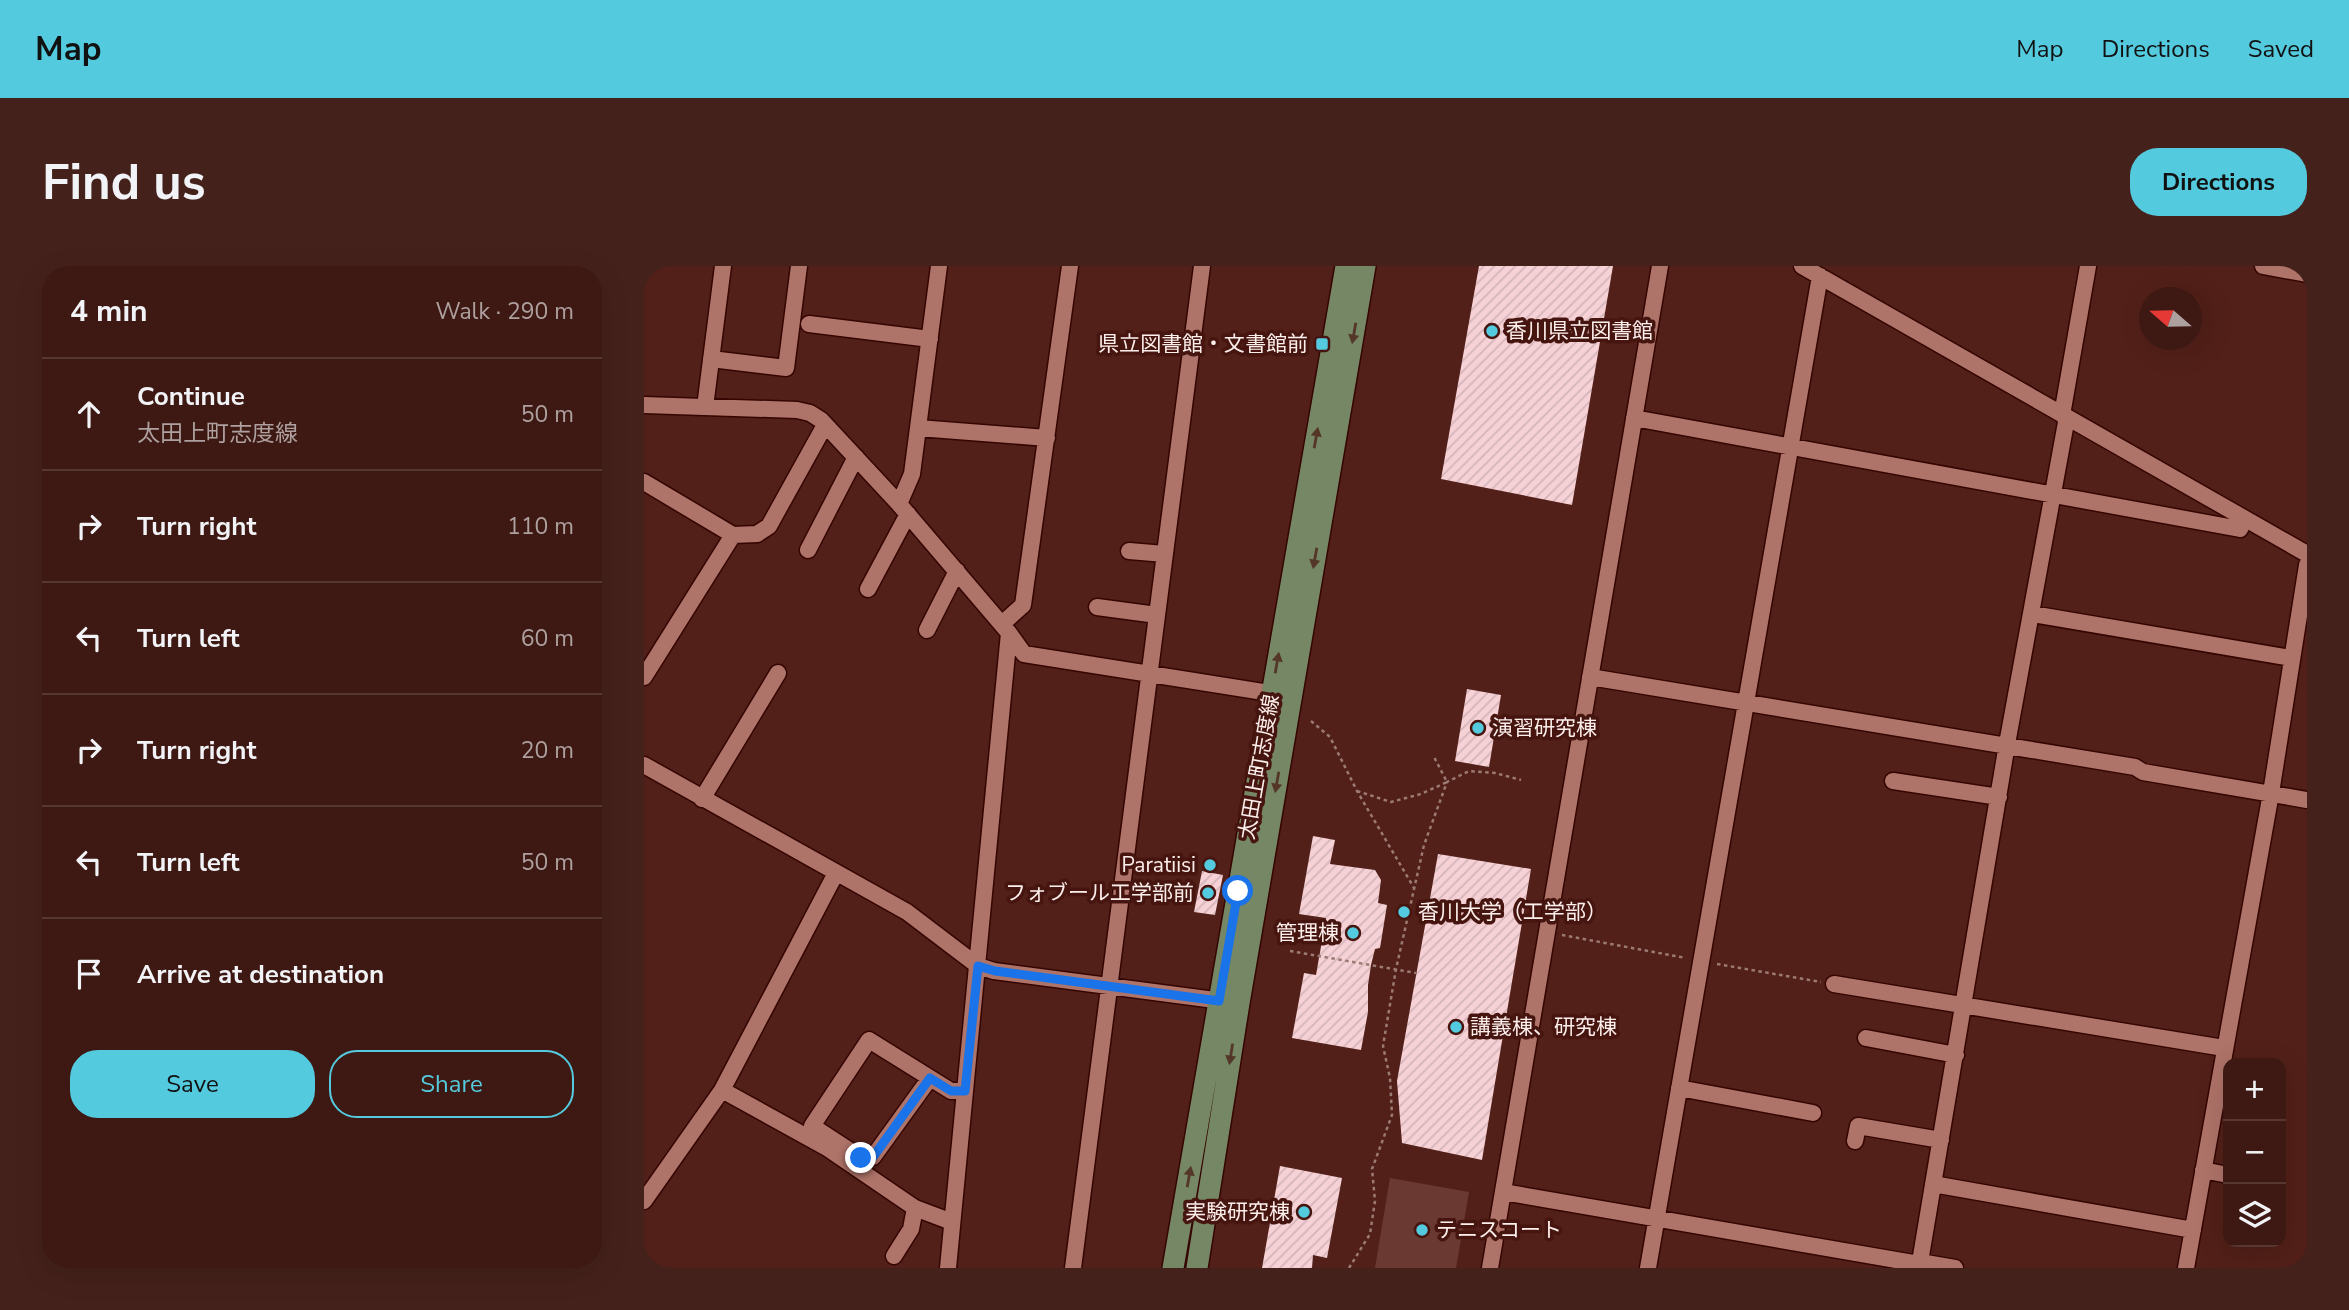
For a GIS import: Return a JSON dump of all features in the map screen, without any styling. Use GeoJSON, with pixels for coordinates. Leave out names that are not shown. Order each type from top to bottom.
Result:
{"type":"FeatureCollection","features":[{"type":"Feature","properties":{"kind":"main road","name":"太田上町志度線"},"geometry":{"type":"LineString","coordinates":[[1173,1268],[1229,1002],[1281,695],[1346,266]]}},
{"type":"Feature","properties":{"kind":"main road","name":"太田上町志度線"},"geometry":{"type":"LineString","coordinates":[[1281,695],[1365,266]]}},
{"type":"Feature","properties":{"kind":"main road","name":"太田上町志度線"},"geometry":{"type":"LineString","coordinates":[[1197,1268],[1229,1002]]}},
{"type":"Feature","properties":{"kind":"street"},"geometry":{"type":"LineString","coordinates":[[705,407],[723,266]]}},
{"type":"Feature","properties":{"kind":"street"},"geometry":{"type":"LineString","coordinates":[[711,359],[786,368],[799,266]]}},
{"type":"Feature","properties":{"kind":"street"},"geometry":{"type":"LineString","coordinates":[[868,589],[904,509],[912,474],[939,266]]}},
{"type":"Feature","properties":{"kind":"street"},"geometry":{"type":"LineString","coordinates":[[948,1268],[978,966],[1005,628],[1023,605],[1070,266]]}},
{"type":"Feature","properties":{"kind":"street"},"geometry":{"type":"LineString","coordinates":[[1073,1268],[1202,266]]}},
{"type":"Feature","properties":{"kind":"street"},"geometry":{"type":"LineString","coordinates":[[1490,1268],[1660,266]]}},
{"type":"Feature","properties":{"kind":"street"},"geometry":{"type":"LineString","coordinates":[[1919,1265],[2007,744],[2053,495],[2088,266]]}},
{"type":"Feature","properties":{"kind":"street"},"geometry":{"type":"LineString","coordinates":[[2263,266],[2307,274]]}},
{"type":"Feature","properties":{"kind":"street"},"geometry":{"type":"LineString","coordinates":[[1648,1268],[1790,446],[1814,270],[2307,555]]}},
{"type":"Feature","properties":{"kind":"street"},"geometry":{"type":"LineString","coordinates":[[809,324],[930,339]]}},
{"type":"Feature","properties":{"kind":"street"},"geometry":{"type":"LineString","coordinates":[[644,405],[797,410],[810,414],[825,425],[904,509],[1024,654],[1281,695]]}},
{"type":"Feature","properties":{"kind":"street"},"geometry":{"type":"LineString","coordinates":[[1634,418],[2241,529],[2245,519]]}},
{"type":"Feature","properties":{"kind":"street"},"geometry":{"type":"LineString","coordinates":[[644,482],[733,535],[757,534],[769,526],[825,425]]}},
{"type":"Feature","properties":{"kind":"street"},"geometry":{"type":"LineString","coordinates":[[918,428],[1047,438]]}},
{"type":"Feature","properties":{"kind":"street"},"geometry":{"type":"LineString","coordinates":[[808,550],[856,457]]}},
{"type":"Feature","properties":{"kind":"street"},"geometry":{"type":"LineString","coordinates":[[644,677],[733,535]]}},
{"type":"Feature","properties":{"kind":"street"},"geometry":{"type":"LineString","coordinates":[[1129,551],[1165,554]]}},
{"type":"Feature","properties":{"kind":"street"},"geometry":{"type":"LineString","coordinates":[[2186,1268],[2271,793],[2307,565]]}},
{"type":"Feature","properties":{"kind":"street"},"geometry":{"type":"LineString","coordinates":[[927,630],[957,571]]}},
{"type":"Feature","properties":{"kind":"street"},"geometry":{"type":"LineString","coordinates":[[1097,607],[1157,615]]}},
{"type":"Feature","properties":{"kind":"street"},"geometry":{"type":"LineString","coordinates":[[2032,614],[2291,658]]}},
{"type":"Feature","properties":{"kind":"street"},"geometry":{"type":"LineString","coordinates":[[702,799],[778,673]]}},
{"type":"Feature","properties":{"kind":"street"},"geometry":{"type":"LineString","coordinates":[[1590,677],[2007,744],[2135,767],[2143,772],[2307,800]]}},
{"type":"Feature","properties":{"kind":"street"},"geometry":{"type":"LineString","coordinates":[[644,765],[907,912],[978,966],[995,971],[1229,1002]]}},
{"type":"Feature","properties":{"kind":"street"},"geometry":{"type":"LineString","coordinates":[[1893,781],[1999,797]]}},
{"type":"Feature","properties":{"kind":"street"},"geometry":{"type":"LineString","coordinates":[[644,1201],[722,1090],[836,873]]}},
{"type":"Feature","properties":{"kind":"street"},"geometry":{"type":"LineString","coordinates":[[1835,984],[2224,1048]]}},
{"type":"Feature","properties":{"kind":"street"},"geometry":{"type":"LineString","coordinates":[[1866,1038],[1956,1055]]}},
{"type":"Feature","properties":{"kind":"street"},"geometry":{"type":"LineString","coordinates":[[930,1078],[873,1157],[861,1158],[812,1126],[869,1040],[951,1091],[965,1091]]}},
{"type":"Feature","properties":{"kind":"street"},"geometry":{"type":"LineString","coordinates":[[1679,1088],[1813,1113]]}},
{"type":"Feature","properties":{"kind":"street"},"geometry":{"type":"LineString","coordinates":[[722,1090],[827,1148],[915,1208],[952,1222]]}},
{"type":"Feature","properties":{"kind":"street"},"geometry":{"type":"LineString","coordinates":[[1855,1142],[1858,1126],[1941,1140]]}},
{"type":"Feature","properties":{"kind":"street"},"geometry":{"type":"LineString","coordinates":[[2203,1170],[2223,1174]]}},
{"type":"Feature","properties":{"kind":"street"},"geometry":{"type":"LineString","coordinates":[[1933,1184],[2193,1230]]}},
{"type":"Feature","properties":{"kind":"street"},"geometry":{"type":"LineString","coordinates":[[1503,1192],[1919,1265],[1955,1268]]}},
{"type":"Feature","properties":{"kind":"street"},"geometry":{"type":"LineString","coordinates":[[894,1256],[911,1229],[915,1208]]}},
{"type":"Feature","properties":{"kind":"path"},"geometry":{"type":"LineString","coordinates":[[1311,721],[1330,737],[1357,791],[1414,888]]}},
{"type":"Feature","properties":{"kind":"path"},"geometry":{"type":"LineString","coordinates":[[1349,1268],[1370,1234],[1375,1201],[1372,1169],[1392,1115],[1390,1078],[1382,1046],[1424,845],[1447,782],[1433,755]]}},
{"type":"Feature","properties":{"kind":"path"},"geometry":{"type":"LineString","coordinates":[[1357,791],[1391,802],[1421,794],[1469,771],[1495,773],[1521,780]]}},
{"type":"Feature","properties":{"kind":"path"},"geometry":{"type":"LineString","coordinates":[[1290,951],[1416,973]]}},
{"type":"Feature","properties":{"kind":"shaded area","name":"テニスコート"},"geometry":{"type":"Polygon","coordinates":[[[1390,1178],[1469,1192],[1456,1268],[1375,1268],[1390,1178]]]}},
{"type":"Feature","properties":{"kind":"building"},"geometry":{"type":"Polygon","coordinates":[[[1479,266],[1613,266],[1572,505],[1441,479],[1479,266]]]}},
{"type":"Feature","properties":{"kind":"building","name":"演習研究棟"},"geometry":{"type":"Polygon","coordinates":[[[1467,689],[1501,695],[1489,767],[1455,761],[1467,689]]]}},
{"type":"Feature","properties":{"kind":"building","name":"管理棟"},"geometry":{"type":"Polygon","coordinates":[[[1313,836],[1335,840],[1330,864],[1375,870],[1381,880],[1378,903],[1387,905],[1380,948],[1375,949],[1371,965],[1368,1012],[1361,1050],[1292,1038],[1304,973],[1316,975],[1326,918],[1299,914],[1313,836]]]}},
{"type":"Feature","properties":{"kind":"building","name":"講義棟、研究棟"},"geometry":{"type":"Polygon","coordinates":[[[1438,854],[1531,869],[1482,1160],[1402,1143],[1397,1081],[1438,854]]]}},
{"type":"Feature","properties":{"kind":"building","name":"フォブール工学部前"},"geometry":{"type":"Polygon","coordinates":[[[1202,871],[1223,875],[1215,915],[1194,912],[1202,871]]]}},
{"type":"Feature","properties":{"kind":"building","name":"実験研究棟"},"geometry":{"type":"Polygon","coordinates":[[[1280,1166],[1342,1178],[1327,1258],[1313,1255],[1312,1268],[1262,1268],[1280,1166]]]}},
{"type":"Feature","properties":{"kind":"place","name":"香川県立図書館"},"geometry":{"type":"Point","coordinates":[1492,331]}},
{"type":"Feature","properties":{"kind":"place","name":"県立図書館・文書館前"},"geometry":{"type":"Point","coordinates":[1322,344]}},
{"type":"Feature","properties":{"kind":"place","name":"演習研究棟"},"geometry":{"type":"Point","coordinates":[1478,728]}},
{"type":"Feature","properties":{"kind":"place","name":"Paratiisi"},"geometry":{"type":"Point","coordinates":[1210,865]}},
{"type":"Feature","properties":{"kind":"place","name":"フォブール工学部前"},"geometry":{"type":"Point","coordinates":[1208,893]}},
{"type":"Feature","properties":{"kind":"place","name":"香川大学（工学部）"},"geometry":{"type":"Point","coordinates":[1404,912]}},
{"type":"Feature","properties":{"kind":"place","name":"管理棟"},"geometry":{"type":"Point","coordinates":[1353,933]}},
{"type":"Feature","properties":{"kind":"place","name":"講義棟、研究棟"},"geometry":{"type":"Point","coordinates":[1456,1027]}},
{"type":"Feature","properties":{"kind":"place","name":"実験研究棟"},"geometry":{"type":"Point","coordinates":[1304,1212]}},
{"type":"Feature","properties":{"kind":"place","name":"テニスコート"},"geometry":{"type":"Point","coordinates":[1422,1230]}},
{"type":"Feature","properties":{"kind":"route"},"geometry":{"type":"LineString","coordinates":[[861,1158],[873,1157],[930,1078],[951,1091],[965,1091],[978,966],[995,971],[1219,1001],[1238,891]]}}]}
